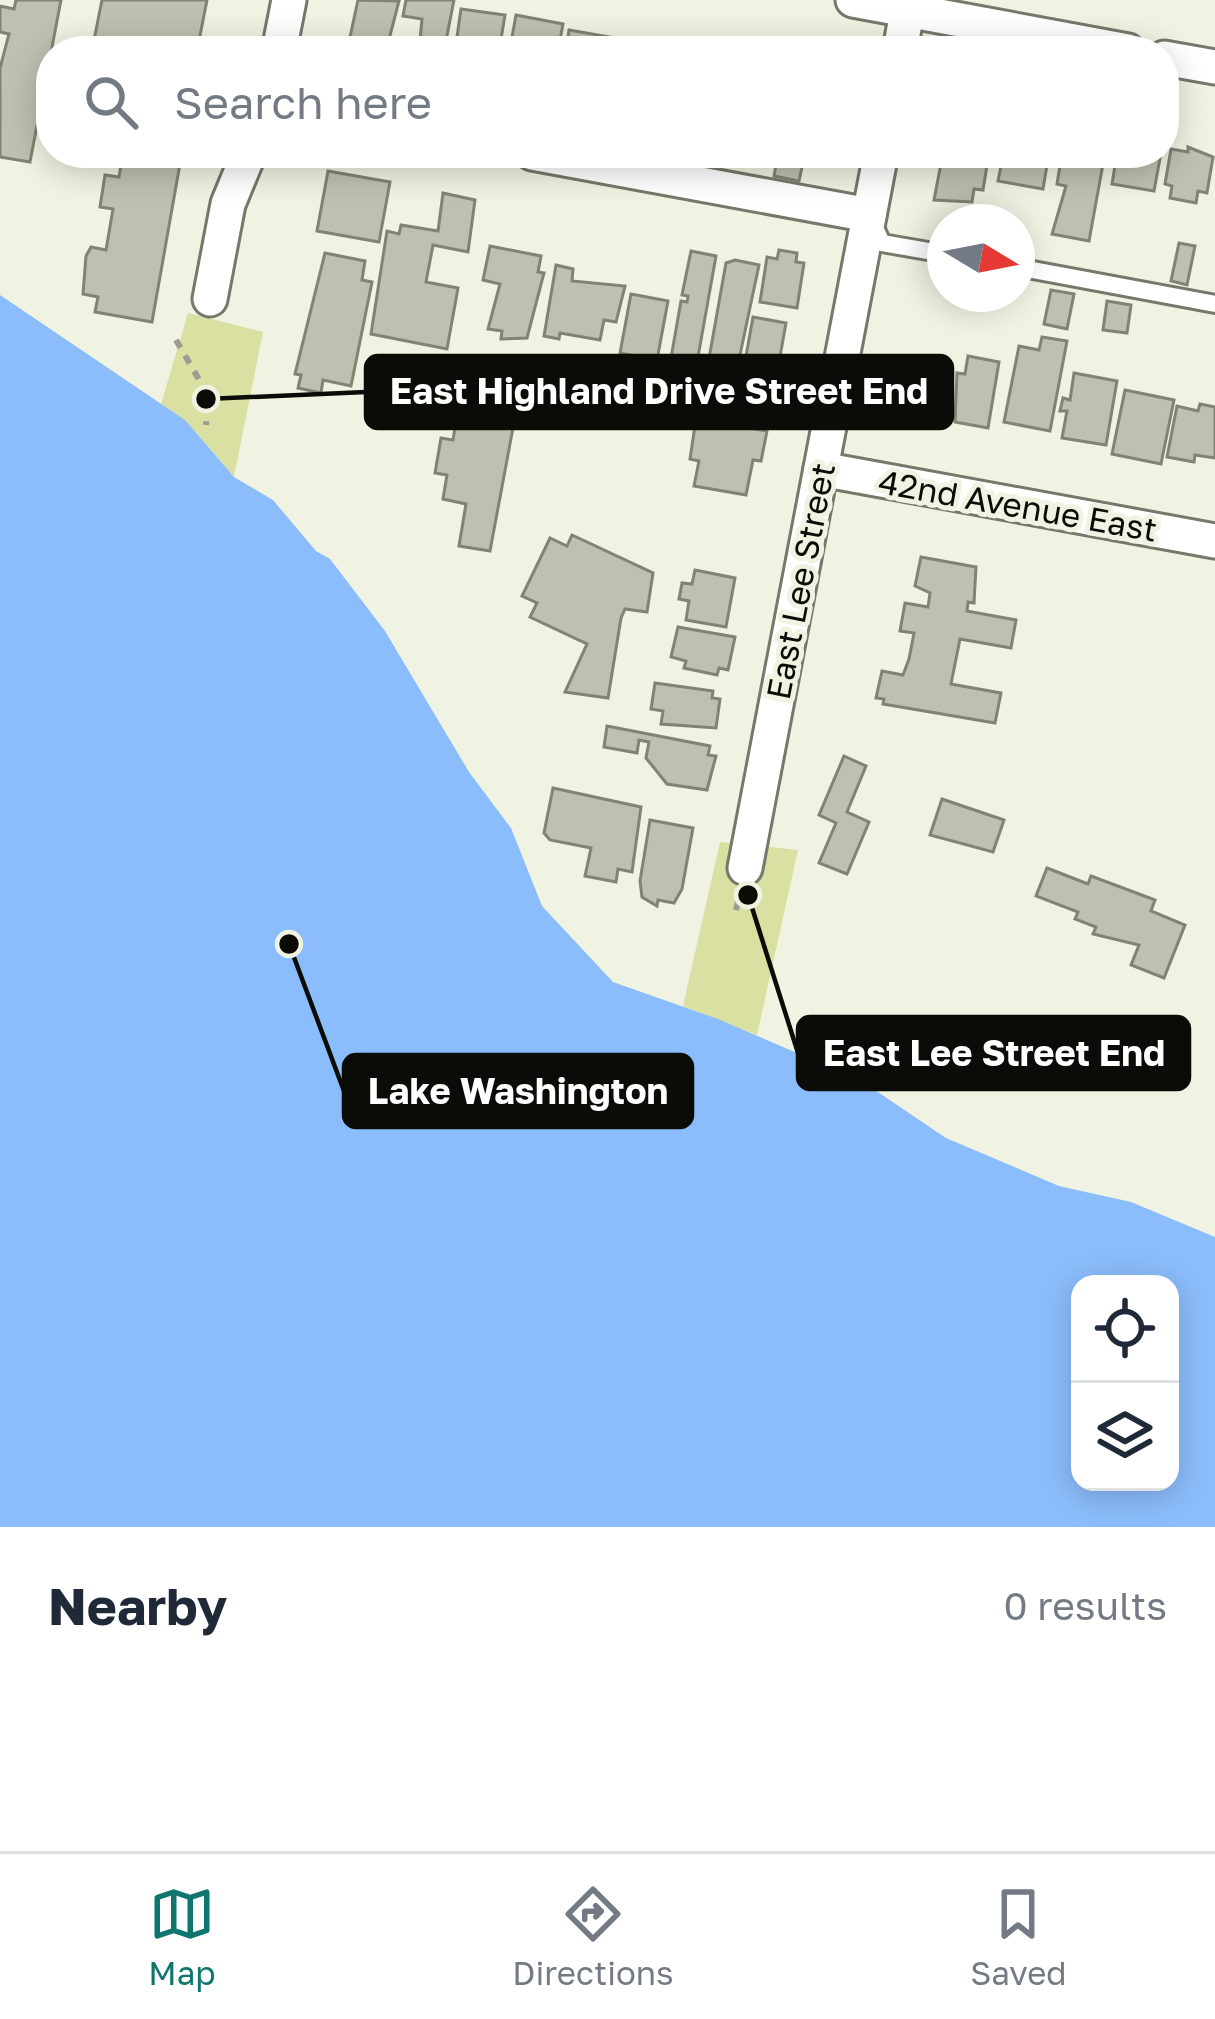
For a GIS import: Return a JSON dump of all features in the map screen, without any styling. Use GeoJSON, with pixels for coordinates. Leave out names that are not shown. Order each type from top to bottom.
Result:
{"type":"FeatureCollection","features":[{"type":"Feature","properties":{"kind":"street"},"geometry":{"type":"LineString","coordinates":[[282,36],[289,0]]}},
{"type":"Feature","properties":{"kind":"street"},"geometry":{"type":"LineString","coordinates":[[853,0],[908,5],[1056,36]]}},
{"type":"Feature","properties":{"kind":"street"},"geometry":{"type":"LineString","coordinates":[[903,36],[908,5]]}},
{"type":"Feature","properties":{"kind":"street"},"geometry":{"type":"LineString","coordinates":[[1179,61],[1215,67]]}},
{"type":"Feature","properties":{"kind":"street"},"geometry":{"type":"LineString","coordinates":[[210,299],[228,204],[243,168]]}},
{"type":"Feature","properties":{"kind":"street"},"geometry":{"type":"LineString","coordinates":[[614,168],[869,215]]}},
{"type":"Feature","properties":{"kind":"street","name":"East Lee Street"},"geometry":{"type":"LineString","coordinates":[[745,868],[877,168]]}},
{"type":"Feature","properties":{"kind":"street","name":"42nd Avenue East"},"geometry":{"type":"LineString","coordinates":[[821,469],[1215,541]]}},
{"type":"Feature","properties":{"kind":"lane"},"geometry":{"type":"LineString","coordinates":[[869,215],[882,243],[927,251]]}},
{"type":"Feature","properties":{"kind":"lane"},"geometry":{"type":"LineString","coordinates":[[1035,270],[1215,304]]}},
{"type":"Feature","properties":{"kind":"path"},"geometry":{"type":"LineString","coordinates":[[176,340],[208,395],[206,425]]}},
{"type":"Feature","properties":{"kind":"green space"},"geometry":{"type":"Polygon","coordinates":[[[188,313],[263,332],[234,477],[185,420],[161,404],[188,313]]]}},
{"type":"Feature","properties":{"kind":"green space"},"geometry":{"type":"Polygon","coordinates":[[[720,842],[798,850],[757,1035],[683,1006],[720,842]]]}},
{"type":"Feature","properties":{"kind":"water"},"geometry":{"type":"Polygon","coordinates":[[[0,295],[185,420],[234,477],[273,500],[316,551],[330,559],[385,631],[469,772],[511,828],[542,906],[613,982],[718,1019],[860,1080],[946,1138],[1059,1186],[1131,1202],[1215,1237],[1215,1527],[0,1527],[0,295]]]}},
{"type":"Feature","properties":{"kind":"building"},"geometry":{"type":"Polygon","coordinates":[[[16,0],[61,0],[54,36],[36,36],[36,131],[30,162],[0,157],[0,68],[9,34],[0,32],[0,6],[14,9],[16,0]]]}},
{"type":"Feature","properties":{"kind":"building"},"geometry":{"type":"Polygon","coordinates":[[[102,0],[207,0],[200,36],[95,36],[102,0]]]}},
{"type":"Feature","properties":{"kind":"building"},"geometry":{"type":"Polygon","coordinates":[[[358,0],[399,1],[390,36],[350,36],[358,0]]]}},
{"type":"Feature","properties":{"kind":"building"},"geometry":{"type":"Polygon","coordinates":[[[406,0],[454,0],[447,36],[420,36],[422,19],[403,16],[406,0]]]}},
{"type":"Feature","properties":{"kind":"building"},"geometry":{"type":"Polygon","coordinates":[[[461,9],[505,15],[502,36],[457,36],[461,9]]]}},
{"type":"Feature","properties":{"kind":"building"},"geometry":{"type":"Polygon","coordinates":[[[516,15],[563,24],[561,36],[512,36],[516,15]]]}},
{"type":"Feature","properties":{"kind":"building"},"geometry":{"type":"Polygon","coordinates":[[[569,30],[604,36],[568,36],[569,30]]]}},
{"type":"Feature","properties":{"kind":"building"},"geometry":{"type":"Polygon","coordinates":[[[1188,147],[1213,157],[1207,193],[1198,191],[1196,203],[1170,198],[1172,186],[1165,184],[1168,168],[1179,168],[1179,150],[1188,152],[1188,147]]]}},
{"type":"Feature","properties":{"kind":"building"},"geometry":{"type":"Polygon","coordinates":[[[120,168],[179,168],[152,322],[95,312],[98,297],[83,294],[86,256],[91,247],[106,250],[113,209],[100,207],[105,175],[119,177],[120,168]]]}},
{"type":"Feature","properties":{"kind":"building"},"geometry":{"type":"Polygon","coordinates":[[[775,168],[802,168],[799,181],[774,176],[775,168]]]}},
{"type":"Feature","properties":{"kind":"building"},"geometry":{"type":"Polygon","coordinates":[[[940,168],[987,168],[983,190],[974,189],[972,202],[934,200],[940,168]]]}},
{"type":"Feature","properties":{"kind":"building"},"geometry":{"type":"Polygon","coordinates":[[[1001,168],[1046,168],[1043,189],[998,181],[1001,168]]]}},
{"type":"Feature","properties":{"kind":"building"},"geometry":{"type":"Polygon","coordinates":[[[1060,168],[1102,168],[1089,241],[1052,234],[1066,186],[1057,184],[1060,168]]]}},
{"type":"Feature","properties":{"kind":"building"},"geometry":{"type":"Polygon","coordinates":[[[1115,168],[1158,168],[1154,191],[1112,184],[1115,168]]]}},
{"type":"Feature","properties":{"kind":"building"},"geometry":{"type":"Polygon","coordinates":[[[328,171],[390,182],[379,242],[317,231],[328,171]]]}},
{"type":"Feature","properties":{"kind":"building"},"geometry":{"type":"Polygon","coordinates":[[[443,193],[475,200],[468,252],[433,245],[426,282],[458,288],[447,349],[371,334],[387,231],[399,234],[401,225],[438,231],[443,193]]]}},
{"type":"Feature","properties":{"kind":"building"},"geometry":{"type":"Polygon","coordinates":[[[1179,243],[1195,246],[1187,285],[1171,281],[1179,243]]]}},
{"type":"Feature","properties":{"kind":"building"},"geometry":{"type":"Polygon","coordinates":[[[490,246],[541,256],[538,272],[544,273],[527,338],[501,339],[502,331],[488,329],[500,284],[483,280],[490,246]]]}},
{"type":"Feature","properties":{"kind":"building"},"geometry":{"type":"Polygon","coordinates":[[[779,250],[797,253],[796,262],[804,263],[797,308],[760,302],[767,257],[777,259],[779,250]]]}},
{"type":"Feature","properties":{"kind":"building"},"geometry":{"type":"Polygon","coordinates":[[[691,251],[716,256],[691,396],[665,392],[681,301],[687,302],[688,296],[682,295],[691,251]]]}},
{"type":"Feature","properties":{"kind":"building"},"geometry":{"type":"Polygon","coordinates":[[[325,253],[365,261],[362,280],[372,282],[351,386],[323,380],[321,393],[298,388],[301,375],[295,374],[325,253]]]}},
{"type":"Feature","properties":{"kind":"building"},"geometry":{"type":"Polygon","coordinates":[[[726,263],[759,265],[737,369],[708,364],[726,263]]]}},
{"type":"Feature","properties":{"kind":"building"},"geometry":{"type":"Polygon","coordinates":[[[556,265],[573,269],[572,281],[625,286],[616,322],[604,320],[600,340],[560,333],[559,339],[544,336],[556,265]]]}},
{"type":"Feature","properties":{"kind":"building"},"geometry":{"type":"Polygon","coordinates":[[[1051,290],[1074,294],[1067,329],[1044,324],[1051,290]]]}},
{"type":"Feature","properties":{"kind":"building"},"geometry":{"type":"Polygon","coordinates":[[[631,294],[668,301],[657,360],[620,353],[631,294]]]}},
{"type":"Feature","properties":{"kind":"building"},"geometry":{"type":"Polygon","coordinates":[[[1107,301],[1131,305],[1127,333],[1103,330],[1107,301]]]}},
{"type":"Feature","properties":{"kind":"building"},"geometry":{"type":"Polygon","coordinates":[[[753,317],[786,323],[774,390],[741,384],[753,317]]]}},
{"type":"Feature","properties":{"kind":"building"},"geometry":{"type":"Polygon","coordinates":[[[1042,337],[1067,341],[1050,431],[1004,422],[1019,346],[1039,350],[1042,337]]]}},
{"type":"Feature","properties":{"kind":"building"},"geometry":{"type":"Polygon","coordinates":[[[968,356],[999,362],[988,428],[955,422],[957,373],[965,374],[968,356]]]}},
{"type":"Feature","properties":{"kind":"building"},"geometry":{"type":"Polygon","coordinates":[[[1074,373],[1117,381],[1106,445],[1062,438],[1067,411],[1060,411],[1063,398],[1070,400],[1074,373]]]}},
{"type":"Feature","properties":{"kind":"building"},"geometry":{"type":"Polygon","coordinates":[[[482,388],[516,394],[518,401],[490,551],[459,546],[466,504],[443,499],[447,475],[435,473],[441,438],[453,440],[461,391],[481,394],[482,388]]]}},
{"type":"Feature","properties":{"kind":"building"},"geometry":{"type":"Polygon","coordinates":[[[1125,390],[1174,400],[1161,464],[1112,454],[1125,390]]]}},
{"type":"Feature","properties":{"kind":"building"},"geometry":{"type":"Polygon","coordinates":[[[1200,404],[1215,407],[1215,458],[1195,455],[1194,462],[1167,457],[1177,406],[1198,411],[1200,404]]]}},
{"type":"Feature","properties":{"kind":"building"},"geometry":{"type":"Polygon","coordinates":[[[696,419],[767,431],[761,461],[753,460],[746,495],[694,486],[699,461],[690,459],[696,419]]]}},
{"type":"Feature","properties":{"kind":"building"},"geometry":{"type":"Polygon","coordinates":[[[572,535],[653,573],[647,612],[625,609],[621,618],[608,698],[565,692],[587,644],[530,617],[537,603],[522,596],[550,538],[567,546],[572,535]]]}},
{"type":"Feature","properties":{"kind":"building"},"geometry":{"type":"Polygon","coordinates":[[[921,557],[976,567],[974,603],[968,602],[967,611],[1016,620],[1011,648],[960,639],[951,684],[1001,693],[995,723],[883,704],[884,699],[876,698],[882,671],[903,675],[909,659],[914,633],[900,631],[905,603],[928,607],[930,593],[915,586],[921,557]]]}},
{"type":"Feature","properties":{"kind":"building"},"geometry":{"type":"Polygon","coordinates":[[[695,570],[735,578],[726,627],[686,620],[689,601],[679,599],[682,583],[692,584],[695,570]]]}},
{"type":"Feature","properties":{"kind":"building"},"geometry":{"type":"Polygon","coordinates":[[[678,627],[735,637],[728,670],[719,668],[717,675],[684,668],[686,661],[671,657],[678,627]]]}},
{"type":"Feature","properties":{"kind":"building"},"geometry":{"type":"Polygon","coordinates":[[[655,683],[713,691],[712,698],[720,699],[716,728],[661,724],[663,711],[651,709],[655,683]]]}},
{"type":"Feature","properties":{"kind":"building"},"geometry":{"type":"Polygon","coordinates":[[[607,726],[710,746],[708,755],[716,756],[707,790],[667,784],[646,758],[649,742],[639,740],[637,753],[604,747],[607,726]]]}},
{"type":"Feature","properties":{"kind":"building"},"geometry":{"type":"Polygon","coordinates":[[[844,756],[866,766],[847,812],[869,822],[847,874],[819,863],[836,823],[819,815],[844,756]]]}},
{"type":"Feature","properties":{"kind":"building"},"geometry":{"type":"Polygon","coordinates":[[[553,788],[641,807],[632,872],[618,869],[616,882],[585,876],[591,848],[550,840],[544,833],[553,788]]]}},
{"type":"Feature","properties":{"kind":"building"},"geometry":{"type":"Polygon","coordinates":[[[942,799],[1004,820],[993,852],[930,835],[942,799]]]}},
{"type":"Feature","properties":{"kind":"building"},"geometry":{"type":"Polygon","coordinates":[[[650,820],[693,828],[682,889],[674,903],[658,900],[657,906],[642,897],[640,881],[650,820]]]}},
{"type":"Feature","properties":{"kind":"building"},"geometry":{"type":"Polygon","coordinates":[[[1047,868],[1088,884],[1091,876],[1155,900],[1151,911],[1185,925],[1164,978],[1131,965],[1139,945],[1093,934],[1096,927],[1075,919],[1078,912],[1036,896],[1047,868]]]}},
{"type":"Feature","properties":{"kind":"place","name":"East Highland Drive Street End"},"geometry":{"type":"Point","coordinates":[206,399]}},
{"type":"Feature","properties":{"kind":"place","name":"East Lee Street End"},"geometry":{"type":"Point","coordinates":[748,895]}},
{"type":"Feature","properties":{"kind":"place","name":"Lake Washington"},"geometry":{"type":"Point","coordinates":[289,944]}}]}
